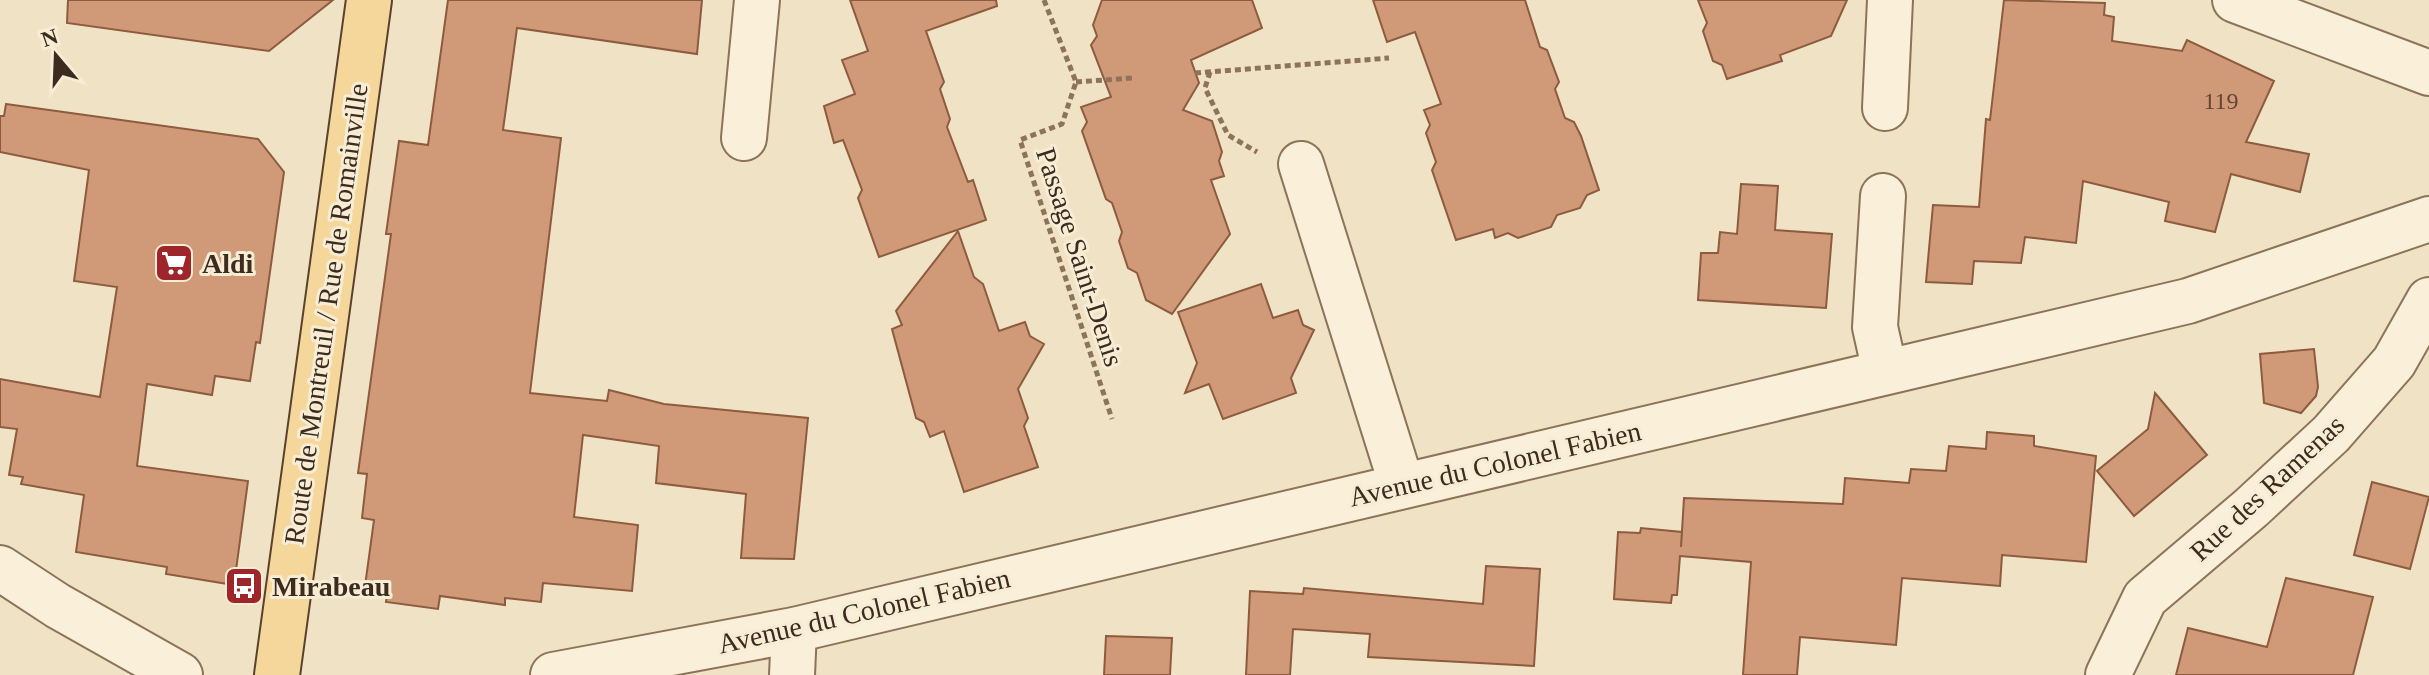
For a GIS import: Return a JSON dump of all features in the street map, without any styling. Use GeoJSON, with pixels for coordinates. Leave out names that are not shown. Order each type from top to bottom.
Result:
{"type":"FeatureCollection","features":[{"type":"Feature","properties":{"kind":"main road","name":"Route de Montreuil / Rue de Romainville"},"geometry":{"type":"LineString","coordinates":[[277,675],[369,0]]}},
{"type":"Feature","properties":{"kind":"street"},"geometry":{"type":"LineString","coordinates":[[744,138],[757,0]]}},
{"type":"Feature","properties":{"kind":"street"},"geometry":{"type":"LineString","coordinates":[[1885,108],[1890,0]]}},
{"type":"Feature","properties":{"kind":"street"},"geometry":{"type":"LineString","coordinates":[[2235,0],[2429,73]]}},
{"type":"Feature","properties":{"kind":"street"},"geometry":{"type":"LineString","coordinates":[[1301,164],[1402,486]]}},
{"type":"Feature","properties":{"kind":"street"},"geometry":{"type":"LineString","coordinates":[[1883,196],[1875,327],[1885,372]]}},
{"type":"Feature","properties":{"kind":"street","name":"Avenue du Colonel Fabien"},"geometry":{"type":"LineString","coordinates":[[553,675],[794,630],[2188,301],[2429,219]]}},
{"type":"Feature","properties":{"kind":"street","name":"Rue des Ramenas"},"geometry":{"type":"LineString","coordinates":[[2108,675],[2145,598],[2251,508],[2331,434],[2394,362],[2429,300]]}},
{"type":"Feature","properties":{"kind":"street"},"geometry":{"type":"LineString","coordinates":[[0,568],[58,606],[180,675]]}},
{"type":"Feature","properties":{"kind":"street"},"geometry":{"type":"LineString","coordinates":[[792,675],[794,630]]}},
{"type":"Feature","properties":{"kind":"path"},"geometry":{"type":"LineString","coordinates":[[1044,0],[1076,82],[1133,78]]}},
{"type":"Feature","properties":{"kind":"path"},"geometry":{"type":"LineString","coordinates":[[1195,73],[1389,58]]}},
{"type":"Feature","properties":{"kind":"path"},"geometry":{"type":"LineString","coordinates":[[1210,72],[1205,88],[1228,135],[1262,155],[1301,164]]}},
{"type":"Feature","properties":{"kind":"path","name":"Passage Saint-Denis"},"geometry":{"type":"LineString","coordinates":[[1076,82],[1062,124],[1020,140],[1112,419]]}},
{"type":"Feature","properties":{"kind":"building"},"geometry":{"type":"Polygon","coordinates":[[[68,0],[333,0],[269,51],[67,23],[68,0]]]}},
{"type":"Feature","properties":{"kind":"building"},"geometry":{"type":"Polygon","coordinates":[[[448,0],[702,0],[697,54],[517,28],[503,130],[561,138],[530,393],[607,401],[609,390],[664,404],[808,418],[794,559],[741,558],[746,494],[656,483],[659,446],[583,435],[574,517],[638,525],[632,591],[543,583],[541,602],[505,598],[505,605],[440,596],[438,609],[386,602],[388,589],[365,586],[374,520],[362,518],[367,474],[358,473],[391,234],[386,234],[399,141],[428,145],[448,0]]]}},
{"type":"Feature","properties":{"kind":"building"},"geometry":{"type":"Polygon","coordinates":[[[850,0],[996,0],[997,6],[926,31],[944,82],[940,89],[950,119],[947,127],[968,182],[973,180],[986,220],[879,257],[858,198],[862,190],[843,140],[834,143],[824,106],[855,94],[842,60],[868,51],[850,0]]]}},
{"type":"Feature","properties":{"kind":"building"},"geometry":{"type":"Polygon","coordinates":[[[1102,0],[1252,0],[1262,28],[1191,60],[1199,83],[1183,110],[1212,121],[1222,152],[1219,161],[1224,176],[1211,180],[1230,234],[1172,314],[1146,300],[1137,273],[1128,268],[1119,241],[1122,232],[1112,203],[1106,199],[1082,131],[1087,122],[1081,107],[1111,97],[1091,45],[1097,36],[1093,25],[1102,0]]]}},
{"type":"Feature","properties":{"kind":"building"},"geometry":{"type":"Polygon","coordinates":[[[1373,0],[1525,0],[1540,47],[1547,50],[1559,82],[1555,89],[1565,118],[1574,122],[1581,136],[1599,190],[1587,195],[1580,208],[1557,215],[1551,227],[1518,238],[1508,233],[1495,238],[1493,229],[1456,240],[1432,170],[1436,162],[1426,133],[1430,125],[1424,110],[1441,104],[1415,32],[1387,42],[1373,0]]]}},
{"type":"Feature","properties":{"kind":"building"},"geometry":{"type":"Polygon","coordinates":[[[1698,0],[1847,0],[1831,36],[1780,55],[1782,61],[1727,79],[1722,65],[1713,61],[1703,31],[1707,23],[1698,0]]]}},
{"type":"Feature","properties":{"kind":"building"},"geometry":{"type":"Polygon","coordinates":[[[2004,0],[2105,3],[2104,15],[2114,17],[2112,41],[2182,51],[2187,40],[2274,81],[2246,142],[2309,154],[2300,192],[2231,174],[2215,232],[2165,221],[2169,202],[2083,181],[2076,243],[2025,237],[2021,263],[1974,261],[1972,284],[1926,282],[1933,205],[1979,207],[1986,119],[1990,120],[2004,0]]]}},
{"type":"Feature","properties":{"kind":"building"},"geometry":{"type":"Polygon","coordinates":[[[6,104],[258,139],[284,172],[260,343],[256,342],[250,381],[215,376],[212,395],[147,384],[137,466],[248,481],[234,585],[166,574],[167,567],[76,552],[84,495],[21,484],[23,477],[9,475],[17,429],[0,427],[0,379],[100,397],[117,287],[74,281],[89,170],[0,152],[0,116],[4,116],[6,104]]]}},
{"type":"Feature","properties":{"kind":"building"},"geometry":{"type":"Polygon","coordinates":[[[1741,184],[1778,186],[1775,230],[1832,234],[1826,308],[1698,300],[1701,253],[1718,253],[1720,232],[1737,234],[1741,184]]]}},
{"type":"Feature","properties":{"kind":"building"},"geometry":{"type":"Polygon","coordinates":[[[958,231],[974,277],[983,284],[999,331],[1025,322],[1030,336],[1044,344],[1018,389],[1028,418],[1024,426],[1038,467],[964,492],[944,431],[930,437],[924,422],[916,418],[892,329],[902,325],[896,311],[958,231]]]}},
{"type":"Feature","properties":{"kind":"building"},"geometry":{"type":"Polygon","coordinates":[[[1261,284],[1273,318],[1298,310],[1303,325],[1314,330],[1291,378],[1296,393],[1223,419],[1209,384],[1185,393],[1197,363],[1178,312],[1261,284]]]}},
{"type":"Feature","properties":{"kind":"building"},"geometry":{"type":"Polygon","coordinates":[[[2314,349],[2318,387],[2316,396],[2301,413],[2264,403],[2260,354],[2314,349]]]}},
{"type":"Feature","properties":{"kind":"building"},"geometry":{"type":"Polygon","coordinates":[[[2155,393],[2207,455],[2134,516],[2097,471],[2148,429],[2155,393]]]}},
{"type":"Feature","properties":{"kind":"building"},"geometry":{"type":"Polygon","coordinates":[[[1987,432],[2034,436],[2034,446],[2096,456],[2086,562],[2002,555],[2000,586],[1902,578],[1896,645],[1800,637],[1797,675],[1743,675],[1751,562],[1680,556],[1677,595],[1672,595],[1671,603],[1614,599],[1618,532],[1640,533],[1641,528],[1682,532],[1684,498],[1843,504],[1845,478],[1909,483],[1911,469],[1946,471],[1949,446],[1986,449],[1987,432]]]}},
{"type":"Feature","properties":{"kind":"building"},"geometry":{"type":"Polygon","coordinates":[[[2372,482],[2429,497],[2410,569],[2354,555],[2372,482]]]}},
{"type":"Feature","properties":{"kind":"building"},"geometry":{"type":"Polygon","coordinates":[[[1486,566],[1540,569],[1534,666],[1368,657],[1370,634],[1293,629],[1290,675],[1246,675],[1250,591],[1303,594],[1304,588],[1483,604],[1486,566]]]}},
{"type":"Feature","properties":{"kind":"building"},"geometry":{"type":"Polygon","coordinates":[[[2286,578],[2373,597],[2353,675],[2176,675],[2188,628],[2267,647],[2286,578]]]}},
{"type":"Feature","properties":{"kind":"building"},"geometry":{"type":"Polygon","coordinates":[[[1106,636],[1172,638],[1170,675],[1104,675],[1106,636]]]}},
{"type":"Feature","properties":{"kind":"place","name":"Aldi"},"geometry":{"type":"Point","coordinates":[174,263]}},
{"type":"Feature","properties":{"kind":"place","name":"Mirabeau"},"geometry":{"type":"Point","coordinates":[244,586]}}]}
